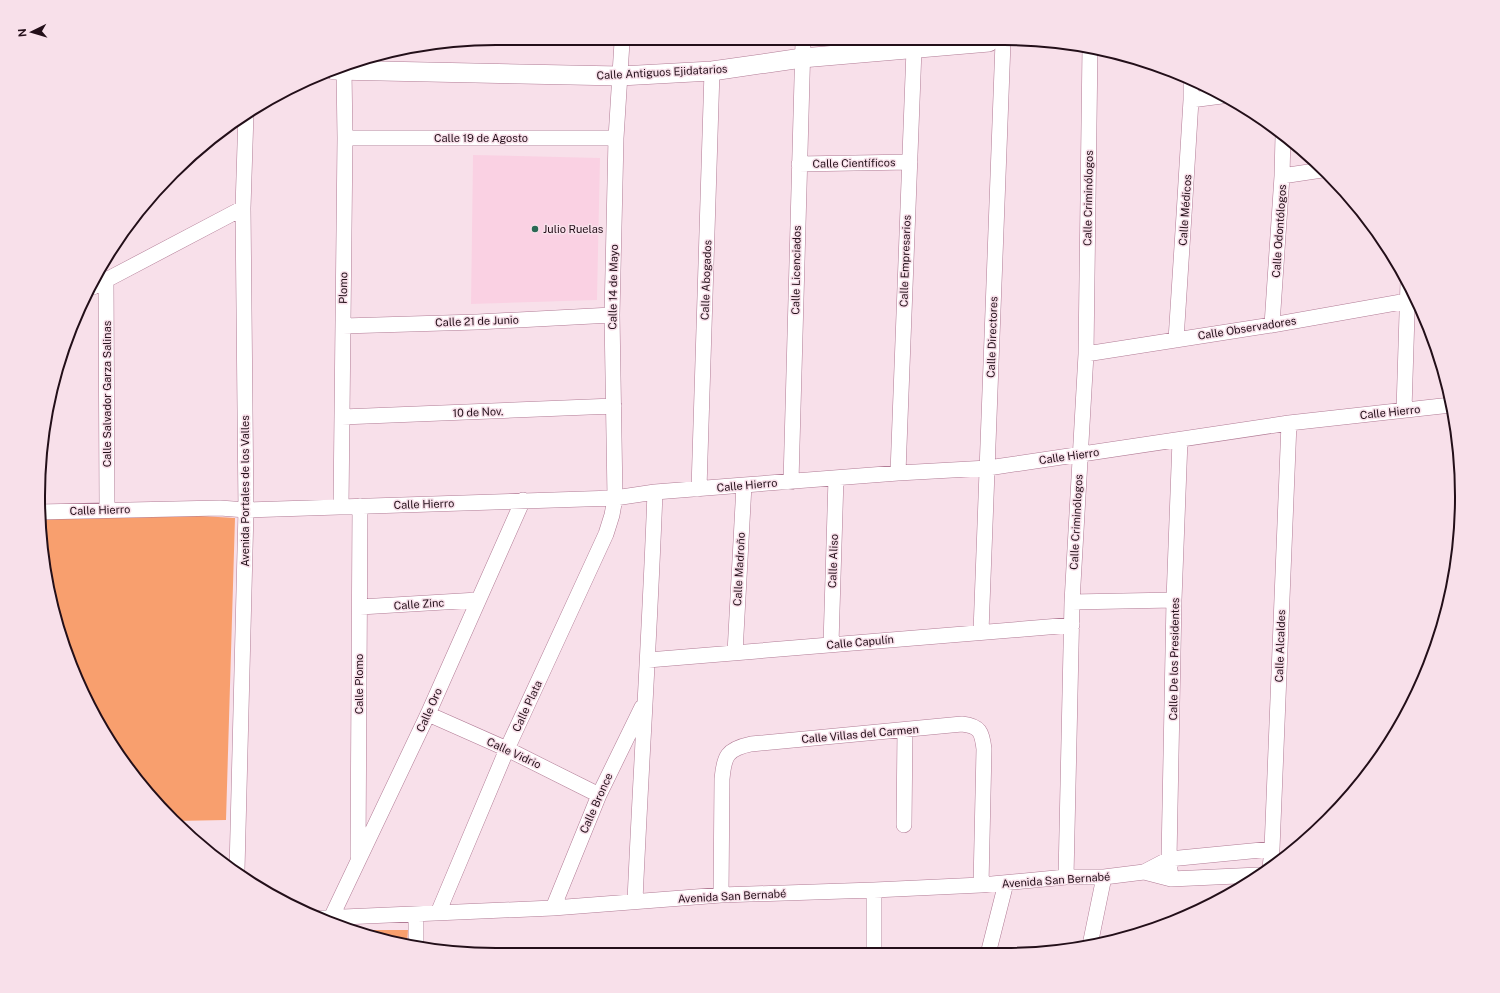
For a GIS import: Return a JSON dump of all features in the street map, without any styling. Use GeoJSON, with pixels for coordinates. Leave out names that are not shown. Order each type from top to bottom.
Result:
{"type":"FeatureCollection","features":[{"type":"Feature","properties":{"kind":"street","name":"Calle 14 de Mayo"},"geometry":{"type":"LineString","coordinates":[[615,498],[612,315],[616,138],[622,45]]}},
{"type":"Feature","properties":{"kind":"street","name":"Calle Antiguos Ejidatarios"},"geometry":{"type":"LineString","coordinates":[[348,70],[620,76],[712,71],[802,50],[914,49],[957,45]]}},
{"type":"Feature","properties":{"kind":"street","name":"Calle Directores"},"geometry":{"type":"LineString","coordinates":[[981,632],[1003,45]]}},
{"type":"Feature","properties":{"kind":"street","name":"Calle Empresarios"},"geometry":{"type":"LineString","coordinates":[[898,473],[914,49]]}},
{"type":"Feature","properties":{"kind":"street","name":"Calle Licenciados"},"geometry":{"type":"LineString","coordinates":[[791,482],[802,50]]}},
{"type":"Feature","properties":{"kind":"street","name":"Calle Criminólogos"},"geometry":{"type":"LineString","coordinates":[[1066,877],[1072,602],[1086,354],[1090,54]]}},
{"type":"Feature","properties":{"kind":"street","name":"Calle Abogados"},"geometry":{"type":"LineString","coordinates":[[699,489],[712,71]]}},
{"type":"Feature","properties":{"kind":"street","name":"Plomo"},"geometry":{"type":"LineString","coordinates":[[339,73],[345,138],[341,506]]}},
{"type":"Feature","properties":{"kind":"street","name":"Calle Médicos"},"geometry":{"type":"LineString","coordinates":[[1176,340],[1191,86]]}},
{"type":"Feature","properties":{"kind":"street"},"geometry":{"type":"LineString","coordinates":[[1191,100],[1213,97]]}},
{"type":"Feature","properties":{"kind":"street","name":"Avenida Portales de los Valles"},"geometry":{"type":"LineString","coordinates":[[237,866],[246,510],[243,208],[246,121]]}},
{"type":"Feature","properties":{"kind":"street","name":"Calle 19 de Agosto"},"geometry":{"type":"LineString","coordinates":[[345,138],[616,138]]}},
{"type":"Feature","properties":{"kind":"street","name":"Calle Odontólogos"},"geometry":{"type":"LineString","coordinates":[[1272,325],[1283,142]]}},
{"type":"Feature","properties":{"kind":"street","name":"Calle Científicos"},"geometry":{"type":"LineString","coordinates":[[799,164],[910,162]]}},
{"type":"Feature","properties":{"kind":"street"},"geometry":{"type":"LineString","coordinates":[[1282,176],[1316,171]]}},
{"type":"Feature","properties":{"kind":"street"},"geometry":{"type":"LineString","coordinates":[[99,283],[243,208]]}},
{"type":"Feature","properties":{"kind":"street","name":"Calle Salvador Garza Salinas"},"geometry":{"type":"LineString","coordinates":[[106,279],[107,510]]}},
{"type":"Feature","properties":{"kind":"street"},"geometry":{"type":"LineString","coordinates":[[1404,410],[1407,296]]}},
{"type":"Feature","properties":{"kind":"street","name":"Calle Observadores"},"geometry":{"type":"LineString","coordinates":[[1086,354],[1272,325],[1407,300]]}},
{"type":"Feature","properties":{"kind":"street","name":"Calle 21 de Junio"},"geometry":{"type":"LineString","coordinates":[[343,326],[476,322],[612,315]]}},
{"type":"Feature","properties":{"kind":"street","name":"10 de Nov."},"geometry":{"type":"LineString","coordinates":[[342,417],[614,406]]}},
{"type":"Feature","properties":{"kind":"street","name":"Calle Hierro"},"geometry":{"type":"LineString","coordinates":[[46,512],[220,508],[246,510],[615,498],[655,492],[898,473],[988,468],[1289,423],[1445,406]]}},
{"type":"Feature","properties":{"kind":"street","name":"Calle Alcaldes"},"geometry":{"type":"LineString","coordinates":[[1271,860],[1289,423]]}},
{"type":"Feature","properties":{"kind":"street","name":"Calle De los Presidentes"},"geometry":{"type":"LineString","coordinates":[[1171,879],[1169,859],[1174,600],[1180,440]]}},
{"type":"Feature","properties":{"kind":"street","name":"Calle Aliso"},"geometry":{"type":"LineString","coordinates":[[831,644],[836,478]]}},
{"type":"Feature","properties":{"kind":"street","name":"Calle Madroño"},"geometry":{"type":"LineString","coordinates":[[735,653],[744,485]]}},
{"type":"Feature","properties":{"kind":"street","name":"Calle Bronce"},"geometry":{"type":"LineString","coordinates":[[635,901],[648,660],[655,492]]}},
{"type":"Feature","properties":{"kind":"street","name":"Calle Plata"},"geometry":{"type":"LineString","coordinates":[[438,913],[507,749],[606,534],[612,515],[615,498]]}},
{"type":"Feature","properties":{"kind":"street","name":"Calle Oro"},"geometry":{"type":"LineString","coordinates":[[327,915],[358,862],[428,714],[523,500]]}},
{"type":"Feature","properties":{"kind":"street","name":"Calle Plomo"},"geometry":{"type":"LineString","coordinates":[[358,862],[360,506]]}},
{"type":"Feature","properties":{"kind":"street","name":"Calle Zinc"},"geometry":{"type":"LineString","coordinates":[[360,607],[478,600]]}},
{"type":"Feature","properties":{"kind":"street"},"geometry":{"type":"LineString","coordinates":[[1072,602],[1174,600]]}},
{"type":"Feature","properties":{"kind":"street","name":"Calle Capulín"},"geometry":{"type":"LineString","coordinates":[[648,660],[1072,625]]}},
{"type":"Feature","properties":{"kind":"street","name":"Calle Bronce"},"geometry":{"type":"LineString","coordinates":[[553,908],[599,794],[645,701]]}},
{"type":"Feature","properties":{"kind":"street","name":"Calle Vidrio"},"geometry":{"type":"LineString","coordinates":[[428,714],[507,749],[599,794]]}},
{"type":"Feature","properties":{"kind":"street","name":"Calle Villas del Carmen"},"geometry":{"type":"LineString","coordinates":[[721,895],[722,779],[724,763],[730,752],[739,746],[751,744],[962,724],[979,729],[984,749],[981,885]]}},
{"type":"Feature","properties":{"kind":"street"},"geometry":{"type":"LineString","coordinates":[[904,825],[905,730]]}},
{"type":"Feature","properties":{"kind":"street","name":"Avenida San Bernabé"},"geometry":{"type":"LineString","coordinates":[[334,918],[553,908],[721,895],[981,885],[1066,877],[1104,877],[1144,872],[1169,859],[1272,850]]}},
{"type":"Feature","properties":{"kind":"street","name":"Avenida San Bernabé"},"geometry":{"type":"LineString","coordinates":[[1144,872],[1171,879],[1249,875]]}},
{"type":"Feature","properties":{"kind":"street"},"geometry":{"type":"LineString","coordinates":[[1091,939],[1104,877]]}},
{"type":"Feature","properties":{"kind":"street"},"geometry":{"type":"LineString","coordinates":[[990,948],[1006,883]]}},
{"type":"Feature","properties":{"kind":"street"},"geometry":{"type":"LineString","coordinates":[[874,890],[874,948]]}},
{"type":"Feature","properties":{"kind":"street"},"geometry":{"type":"LineString","coordinates":[[416,915],[416,940]]}},
{"type":"Feature","properties":{"kind":"shaded area","name":"Julio Ruelas"},"geometry":{"type":"Polygon","coordinates":[[[473,155],[600,158],[597,300],[471,304],[473,155]]]}},
{"type":"Feature","properties":{"kind":"shaded area"},"geometry":{"type":"Polygon","coordinates":[[[184,515],[235,518],[226,820],[182,821],[138,771],[105,722],[79,669],[60,613],[49,555],[46,518],[184,515]]]}},
{"type":"Feature","properties":{"kind":"shaded area"},"geometry":{"type":"Polygon","coordinates":[[[370,930],[408,930],[407,939],[370,930]]]}},
{"type":"Feature","properties":{"kind":"place","name":"Julio Ruelas"},"geometry":{"type":"Point","coordinates":[535,229]}}]}
